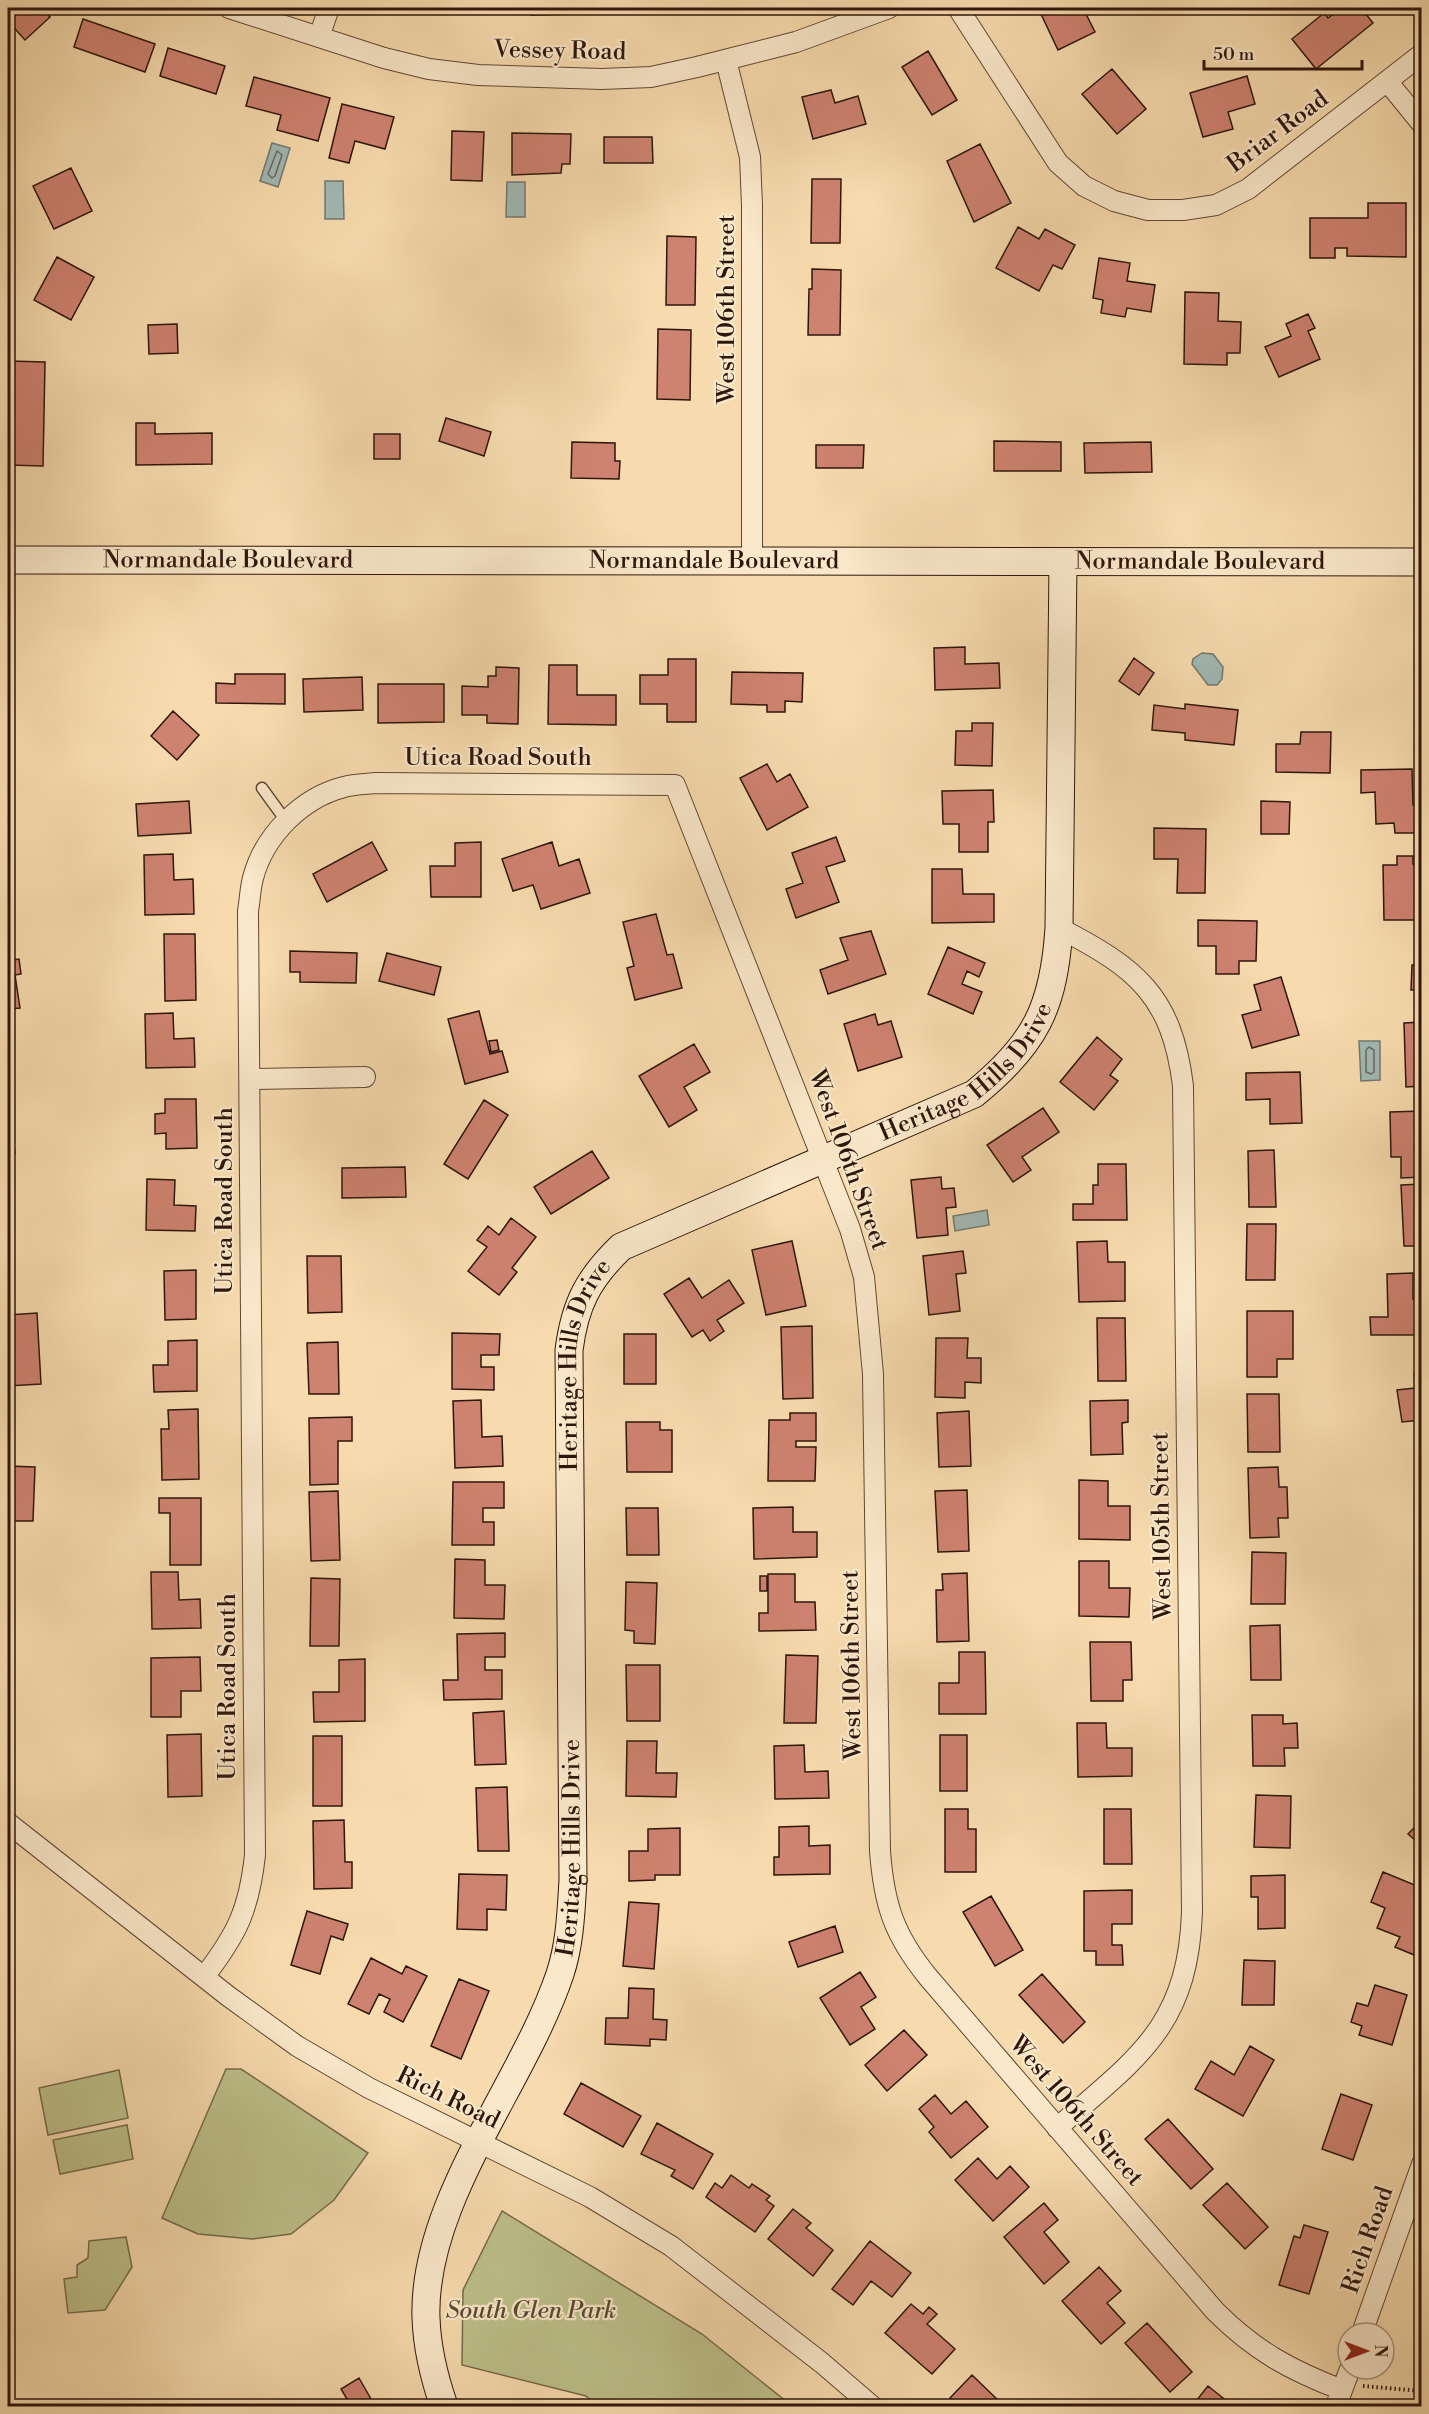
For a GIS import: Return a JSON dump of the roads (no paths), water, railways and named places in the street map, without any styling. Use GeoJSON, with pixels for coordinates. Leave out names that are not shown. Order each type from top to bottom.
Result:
{"type":"FeatureCollection","features":[{"type":"Feature","properties":{"kind":"street","name":"Vessey Road"},"geometry":{"type":"LineString","coordinates":[[229,8],[429,69],[477,75],[602,78],[651,77],[726,60],[795,42],[889,8]]}},
{"type":"Feature","properties":{"kind":"street"},"geometry":{"type":"LineString","coordinates":[[319,37],[329,8]]}},
{"type":"Feature","properties":{"kind":"street","name":"Briar Road"},"geometry":{"type":"LineString","coordinates":[[958,8],[1058,163],[1084,186],[1114,201],[1148,210],[1183,210],[1216,205],[1248,189],[1422,54]]}},
{"type":"Feature","properties":{"kind":"street","name":"West 106th Street"},"geometry":{"type":"LineString","coordinates":[[726,60],[750,157],[752,561]]}},
{"type":"Feature","properties":{"kind":"street"},"geometry":{"type":"LineString","coordinates":[[1387,81],[1422,124]]}},
{"type":"Feature","properties":{"kind":"street","name":"Normandale Boulevard"},"geometry":{"type":"LineString","coordinates":[[8,560],[1422,562]]}},
{"type":"Feature","properties":{"kind":"street","name":"Heritage Hills Drive"},"geometry":{"type":"LineString","coordinates":[[444,2406],[431,2367],[426,2317],[429,2267],[443,2218],[545,2015],[561,1972],[570,1926],[573,1868],[569,1350],[573,1321],[584,1292],[600,1268],[621,1247],[974,1094],[1005,1069],[1029,1038],[1047,1004],[1057,966],[1063,562]]}},
{"type":"Feature","properties":{"kind":"street","name":"Utica Road South"},"geometry":{"type":"LineString","coordinates":[[204,1977],[240,1924],[251,1890],[255,1855],[248,911],[253,878],[266,846],[286,821],[313,800],[344,787],[376,783],[675,785]]}},
{"type":"Feature","properties":{"kind":"street","name":"West 106th Street"},"geometry":{"type":"LineString","coordinates":[[675,785],[850,1229],[864,1277],[870,1325],[883,1886],[892,1918],[907,1951],[1215,2311],[1244,2340],[1278,2363],[1343,2387]]}},
{"type":"Feature","properties":{"kind":"street","name":"West 105th Street"},"geometry":{"type":"LineString","coordinates":[[1057,2128],[1148,2046],[1168,2015],[1183,1983],[1191,1947],[1192,1912],[1183,1086],[1179,1054],[1169,1023],[1152,995],[1130,970],[1104,951],[1059,928]]}},
{"type":"Feature","properties":{"kind":"street"},"geometry":{"type":"LineString","coordinates":[[250,1078],[365,1077]]}},
{"type":"Feature","properties":{"kind":"street","name":"Rich Road"},"geometry":{"type":"LineString","coordinates":[[8,1823],[204,1977],[297,2046],[369,2088],[590,2197],[671,2246],[822,2363],[872,2406]]}},
{"type":"Feature","properties":{"kind":"street","name":"Rich Road"},"geometry":{"type":"LineString","coordinates":[[1366,2321],[1422,2164]]}},
{"type":"Feature","properties":{"kind":"lane"},"geometry":{"type":"LineString","coordinates":[[262,788],[286,821]]}},
{"type":"Feature","properties":{"kind":"water"},"geometry":{"type":"Polygon","coordinates":[[[272,143],[290,148],[278,187],[260,181],[272,143]]]}},
{"type":"Feature","properties":{"kind":"water"},"geometry":{"type":"Polygon","coordinates":[[[325,181],[343,181],[344,219],[325,219],[325,181]]]}},
{"type":"Feature","properties":{"kind":"water"},"geometry":{"type":"Polygon","coordinates":[[[507,182],[525,182],[525,217],[506,217],[507,182]]]}},
{"type":"Feature","properties":{"kind":"water"},"geometry":{"type":"Polygon","coordinates":[[[1202,653],[1213,654],[1223,667],[1222,679],[1217,685],[1208,685],[1192,664],[1193,659],[1202,653]]]}},
{"type":"Feature","properties":{"kind":"water"},"geometry":{"type":"Polygon","coordinates":[[[1359,1041],[1380,1041],[1380,1080],[1361,1081],[1359,1041]]]}},
{"type":"Feature","properties":{"kind":"water"},"geometry":{"type":"Polygon","coordinates":[[[987,1210],[989,1225],[955,1231],[953,1216],[987,1210]]]}},
{"type":"Feature","properties":{"kind":"park label","name":"South Glen Park"},"geometry":{"type":"Point","coordinates":[531,2311]}}]}
